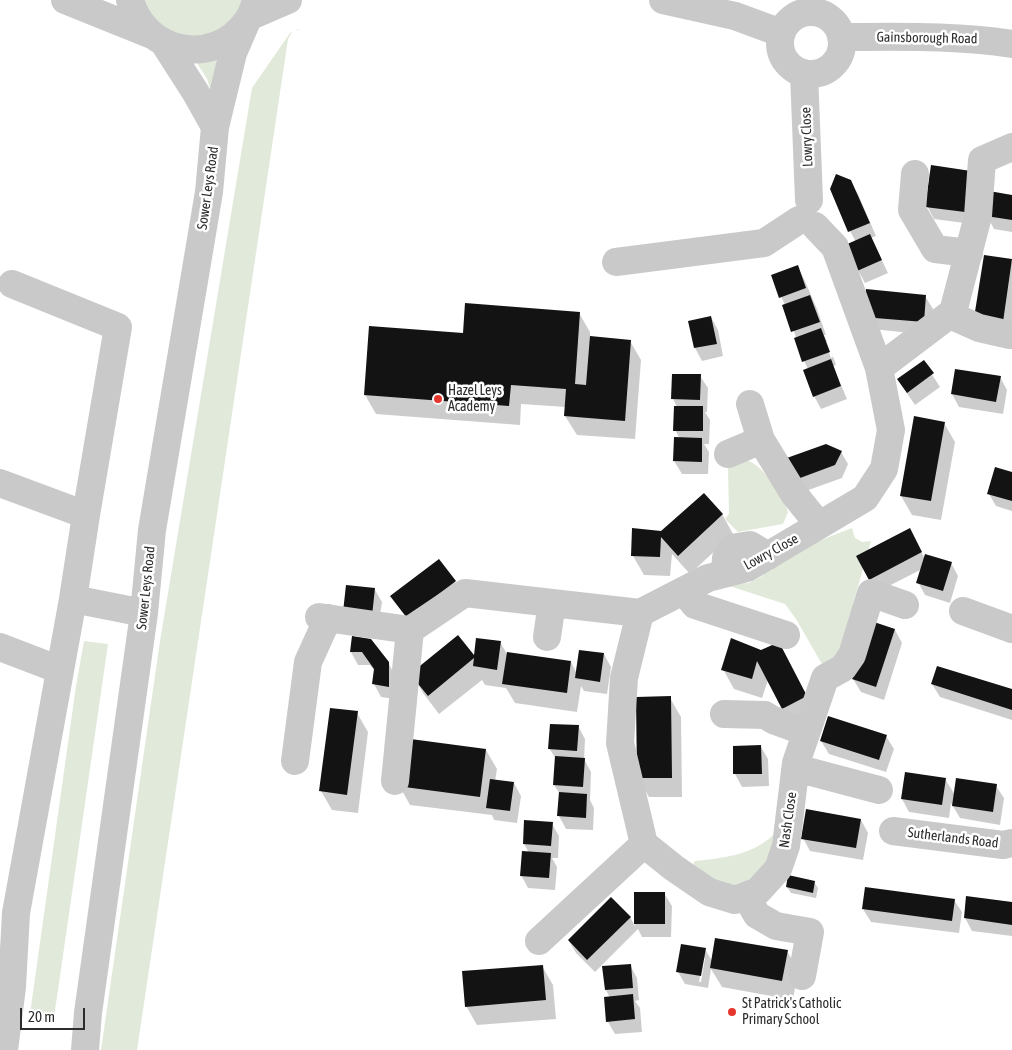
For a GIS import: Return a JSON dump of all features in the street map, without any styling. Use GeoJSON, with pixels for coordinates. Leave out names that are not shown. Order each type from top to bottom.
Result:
{"type":"FeatureCollection","features":[{"type":"Feature","properties":{"kind":"street"},"geometry":{"type":"LineString","coordinates":[[64,0],[176,48],[196,50],[216,46],[233,37],[251,13],[288,0]]}},
{"type":"Feature","properties":{"kind":"street","name":"Sower Leys Road"},"geometry":{"type":"LineString","coordinates":[[130,0],[134,12],[144,28],[158,39],[216,127]]}},
{"type":"Feature","properties":{"kind":"street"},"geometry":{"type":"LineString","coordinates":[[663,0],[735,16],[781,33]]}},
{"type":"Feature","properties":{"kind":"street"},"geometry":{"type":"LineString","coordinates":[[813,6],[837,27],[841,37],[838,57],[824,71],[814,74],[804,73],[790,66],[782,54],[781,33],[793,17],[813,6]]}},
{"type":"Feature","properties":{"kind":"street","name":"Sower Leys Road"},"geometry":{"type":"LineString","coordinates":[[85,1050],[88,1013],[144,613],[152,530],[209,192],[216,127],[233,53],[251,13]]}},
{"type":"Feature","properties":{"kind":"street","name":"Gainsborough Road"},"geometry":{"type":"LineString","coordinates":[[841,37],[982,39],[1012,44]]}},
{"type":"Feature","properties":{"kind":"street","name":"Lowry Close"},"geometry":{"type":"LineString","coordinates":[[640,613],[708,578],[747,568],[768,556],[865,498],[884,469],[890,430],[879,368],[835,247],[808,216],[804,73]]}},
{"type":"Feature","properties":{"kind":"street"},"geometry":{"type":"LineString","coordinates":[[879,368],[953,312],[978,216],[982,160],[1012,147]]}},
{"type":"Feature","properties":{"kind":"street"},"geometry":{"type":"LineString","coordinates":[[915,174],[912,210],[935,249],[969,253]]}},
{"type":"Feature","properties":{"kind":"street"},"geometry":{"type":"LineString","coordinates":[[616,262],[764,243],[808,216]]}},
{"type":"Feature","properties":{"kind":"street"},"geometry":{"type":"LineString","coordinates":[[4,1050],[8,911],[60,670],[118,327],[12,284]]}},
{"type":"Feature","properties":{"kind":"street"},"geometry":{"type":"LineString","coordinates":[[950,315],[979,328],[1010,335]]}},
{"type":"Feature","properties":{"kind":"street"},"geometry":{"type":"LineString","coordinates":[[750,404],[761,440],[794,494],[819,525]]}},
{"type":"Feature","properties":{"kind":"street"},"geometry":{"type":"LineString","coordinates":[[728,454],[761,440]]}},
{"type":"Feature","properties":{"kind":"street"},"geometry":{"type":"LineString","coordinates":[[0,483],[86,515]]}},
{"type":"Feature","properties":{"kind":"street"},"geometry":{"type":"LineString","coordinates":[[684,591],[695,605],[786,635]]}},
{"type":"Feature","properties":{"kind":"street"},"geometry":{"type":"LineString","coordinates":[[295,761],[308,662],[324,617],[410,630],[465,592],[640,613],[624,678],[620,743],[644,844],[708,892],[735,900],[746,896],[757,915],[776,926],[810,932],[802,976]]}},
{"type":"Feature","properties":{"kind":"street","name":"Nash Close"},"geometry":{"type":"LineString","coordinates":[[746,896],[758,891],[778,870],[786,846],[796,763],[816,701],[825,678],[843,668],[852,655],[871,593],[905,605]]}},
{"type":"Feature","properties":{"kind":"street"},"geometry":{"type":"LineString","coordinates":[[73,599],[144,613]]}},
{"type":"Feature","properties":{"kind":"street"},"geometry":{"type":"LineString","coordinates":[[547,637],[552,603]]}},
{"type":"Feature","properties":{"kind":"street"},"geometry":{"type":"LineString","coordinates":[[963,611],[1012,629]]}},
{"type":"Feature","properties":{"kind":"street"},"geometry":{"type":"LineString","coordinates":[[395,781],[410,630]]}},
{"type":"Feature","properties":{"kind":"street"},"geometry":{"type":"LineString","coordinates":[[0,647],[60,670]]}},
{"type":"Feature","properties":{"kind":"street"},"geometry":{"type":"LineString","coordinates":[[724,714],[765,715],[773,720],[806,732]]}},
{"type":"Feature","properties":{"kind":"street"},"geometry":{"type":"LineString","coordinates":[[795,771],[811,772],[879,790]]}},
{"type":"Feature","properties":{"kind":"street","name":"Sutherlands Road"},"geometry":{"type":"LineString","coordinates":[[893,831],[1003,845],[1012,843]]}},
{"type":"Feature","properties":{"kind":"street"},"geometry":{"type":"LineString","coordinates":[[539,941],[644,844]]}},
{"type":"Feature","properties":{"kind":"green space"},"geometry":{"type":"Polygon","coordinates":[[[141,0],[245,0],[230,25],[198,40],[163,31],[141,0]]]}},
{"type":"Feature","properties":{"kind":"green space"},"geometry":{"type":"Polygon","coordinates":[[[292,32],[288,39],[137,1050],[101,1050],[160,641],[252,88],[292,32]]]}},
{"type":"Feature","properties":{"kind":"green space"},"geometry":{"type":"Polygon","coordinates":[[[222,54],[213,97],[207,79],[197,61],[222,54]]]}},
{"type":"Feature","properties":{"kind":"green space"},"geometry":{"type":"Polygon","coordinates":[[[746,460],[753,463],[764,473],[786,506],[788,512],[783,524],[738,532],[725,519],[729,514],[728,468],[746,460]]]}},
{"type":"Feature","properties":{"kind":"green space"},"geometry":{"type":"Polygon","coordinates":[[[852,528],[855,538],[862,542],[871,541],[853,604],[855,623],[843,658],[823,666],[796,619],[785,604],[723,584],[749,583],[762,576],[772,563],[785,554],[852,528]]]}},
{"type":"Feature","properties":{"kind":"green space"},"geometry":{"type":"Polygon","coordinates":[[[84,641],[108,644],[57,997],[53,1022],[29,1021],[76,686],[84,641]]]}},
{"type":"Feature","properties":{"kind":"green space"},"geometry":{"type":"Polygon","coordinates":[[[775,833],[772,862],[742,888],[723,886],[693,864],[695,861],[728,857],[748,851],[775,833]]]}},
{"type":"Feature","properties":{"kind":"building"},"geometry":{"type":"Polygon","coordinates":[[[931,165],[971,171],[965,212],[925,207],[931,165]]]}},
{"type":"Feature","properties":{"kind":"building"},"geometry":{"type":"Polygon","coordinates":[[[836,174],[851,180],[870,223],[848,232],[830,189],[836,174]]]}},
{"type":"Feature","properties":{"kind":"building"},"geometry":{"type":"Polygon","coordinates":[[[989,191],[1012,195],[1012,220],[986,216],[989,191]]]}},
{"type":"Feature","properties":{"kind":"building"},"geometry":{"type":"Polygon","coordinates":[[[870,234],[882,260],[857,271],[845,245],[870,234]]]}},
{"type":"Feature","properties":{"kind":"building"},"geometry":{"type":"Polygon","coordinates":[[[984,255],[1012,259],[1003,322],[974,318],[984,255]]]}},
{"type":"Feature","properties":{"kind":"building"},"geometry":{"type":"Polygon","coordinates":[[[798,265],[806,288],[779,298],[771,275],[798,265]]]}},
{"type":"Feature","properties":{"kind":"building"},"geometry":{"type":"Polygon","coordinates":[[[866,289],[926,295],[924,322],[863,317],[866,289]]]}},
{"type":"Feature","properties":{"kind":"building"},"geometry":{"type":"Polygon","coordinates":[[[810,295],[820,322],[791,332],[782,305],[810,295]]]}},
{"type":"Feature","properties":{"kind":"building"},"geometry":{"type":"Polygon","coordinates":[[[465,303],[580,312],[575,384],[586,385],[590,336],[631,340],[625,421],[564,416],[566,389],[511,385],[509,406],[364,395],[369,326],[463,333],[465,303]]]}},
{"type":"Feature","properties":{"kind":"building"},"geometry":{"type":"Polygon","coordinates":[[[711,316],[717,344],[694,348],[688,321],[711,316]]]}},
{"type":"Feature","properties":{"kind":"building"},"geometry":{"type":"Polygon","coordinates":[[[821,328],[830,352],[802,362],[794,338],[821,328]]]}},
{"type":"Feature","properties":{"kind":"building"},"geometry":{"type":"Polygon","coordinates":[[[831,359],[841,386],[813,397],[803,370],[831,359]]]}},
{"type":"Feature","properties":{"kind":"building"},"geometry":{"type":"Polygon","coordinates":[[[924,360],[934,373],[907,393],[897,379],[924,360]]]}},
{"type":"Feature","properties":{"kind":"building"},"geometry":{"type":"Polygon","coordinates":[[[955,369],[1001,376],[996,402],[951,394],[955,369]]]}},
{"type":"Feature","properties":{"kind":"building"},"geometry":{"type":"Polygon","coordinates":[[[672,374],[701,374],[700,400],[671,399],[672,374]]]}},
{"type":"Feature","properties":{"kind":"building"},"geometry":{"type":"Polygon","coordinates":[[[674,406],[703,406],[703,431],[673,431],[674,406]]]}},
{"type":"Feature","properties":{"kind":"building"},"geometry":{"type":"Polygon","coordinates":[[[914,416],[945,422],[931,501],[900,496],[914,416]]]}},
{"type":"Feature","properties":{"kind":"building"},"geometry":{"type":"Polygon","coordinates":[[[674,437],[702,438],[702,462],[673,461],[674,437]]]}},
{"type":"Feature","properties":{"kind":"building"},"geometry":{"type":"Polygon","coordinates":[[[826,444],[842,451],[835,465],[792,481],[784,459],[826,444]]]}},
{"type":"Feature","properties":{"kind":"building"},"geometry":{"type":"Polygon","coordinates":[[[995,467],[1012,472],[1012,501],[987,494],[995,467]]]}},
{"type":"Feature","properties":{"kind":"building"},"geometry":{"type":"Polygon","coordinates":[[[704,493],[723,514],[678,556],[661,537],[660,557],[631,556],[632,528],[661,531],[704,493]]]}},
{"type":"Feature","properties":{"kind":"building"},"geometry":{"type":"Polygon","coordinates":[[[910,528],[922,552],[869,580],[856,556],[910,528]]]}},
{"type":"Feature","properties":{"kind":"building"},"geometry":{"type":"Polygon","coordinates":[[[925,554],[952,562],[943,591],[916,583],[925,554]]]}},
{"type":"Feature","properties":{"kind":"building"},"geometry":{"type":"Polygon","coordinates":[[[439,559],[456,581],[407,618],[390,596],[439,559]]]}},
{"type":"Feature","properties":{"kind":"building"},"geometry":{"type":"Polygon","coordinates":[[[346,585],[375,588],[372,616],[343,612],[346,585]]]}},
{"type":"Feature","properties":{"kind":"building"},"geometry":{"type":"Polygon","coordinates":[[[871,621],[895,629],[876,687],[852,679],[871,621]]]}},
{"type":"Feature","properties":{"kind":"building"},"geometry":{"type":"Polygon","coordinates":[[[458,635],[474,655],[476,638],[501,641],[497,670],[473,666],[474,658],[428,696],[410,674],[458,635]]]}},
{"type":"Feature","properties":{"kind":"building"},"geometry":{"type":"Polygon","coordinates":[[[352,636],[371,639],[389,662],[389,687],[372,684],[374,669],[362,652],[350,652],[352,636]]]}},
{"type":"Feature","properties":{"kind":"building"},"geometry":{"type":"Polygon","coordinates":[[[731,638],[761,650],[779,642],[807,696],[782,709],[757,661],[752,679],[721,670],[731,638]]]}},
{"type":"Feature","properties":{"kind":"building"},"geometry":{"type":"Polygon","coordinates":[[[579,650],[604,653],[600,682],[575,678],[579,650]]]}},
{"type":"Feature","properties":{"kind":"building"},"geometry":{"type":"Polygon","coordinates":[[[507,652],[571,661],[567,693],[502,684],[507,652]]]}},
{"type":"Feature","properties":{"kind":"building"},"geometry":{"type":"Polygon","coordinates":[[[937,666],[1012,689],[1012,710],[931,684],[937,666]]]}},
{"type":"Feature","properties":{"kind":"building"},"geometry":{"type":"Polygon","coordinates":[[[671,696],[672,778],[637,778],[636,697],[671,696]]]}},
{"type":"Feature","properties":{"kind":"building"},"geometry":{"type":"Polygon","coordinates":[[[330,708],[358,711],[347,795],[319,791],[330,708]]]}},
{"type":"Feature","properties":{"kind":"building"},"geometry":{"type":"Polygon","coordinates":[[[828,716],[887,735],[879,760],[820,741],[828,716]]]}},
{"type":"Feature","properties":{"kind":"building"},"geometry":{"type":"Polygon","coordinates":[[[550,724],[579,725],[577,751],[548,749],[550,724]]]}},
{"type":"Feature","properties":{"kind":"building"},"geometry":{"type":"Polygon","coordinates":[[[403,738],[486,749],[480,797],[397,786],[403,738]]]}},
{"type":"Feature","properties":{"kind":"building"},"geometry":{"type":"Polygon","coordinates":[[[761,745],[762,774],[733,774],[733,746],[761,745]]]}},
{"type":"Feature","properties":{"kind":"building"},"geometry":{"type":"Polygon","coordinates":[[[555,756],[585,758],[583,787],[553,785],[555,756]]]}},
{"type":"Feature","properties":{"kind":"building"},"geometry":{"type":"Polygon","coordinates":[[[905,772],[946,778],[942,805],[901,799],[905,772]]]}},
{"type":"Feature","properties":{"kind":"building"},"geometry":{"type":"Polygon","coordinates":[[[956,778],[997,784],[993,812],[952,806],[956,778]]]}},
{"type":"Feature","properties":{"kind":"building"},"geometry":{"type":"Polygon","coordinates":[[[490,779],[514,782],[510,811],[486,808],[490,779]]]}},
{"type":"Feature","properties":{"kind":"building"},"geometry":{"type":"Polygon","coordinates":[[[559,792],[587,794],[586,818],[557,816],[559,792]]]}},
{"type":"Feature","properties":{"kind":"building"},"geometry":{"type":"Polygon","coordinates":[[[806,809],[861,819],[856,848],[801,839],[806,809]]]}},
{"type":"Feature","properties":{"kind":"building"},"geometry":{"type":"Polygon","coordinates":[[[524,820],[553,822],[551,846],[523,844],[524,820]]]}},
{"type":"Feature","properties":{"kind":"building"},"geometry":{"type":"Polygon","coordinates":[[[522,851],[551,853],[549,878],[520,876],[522,851]]]}},
{"type":"Feature","properties":{"kind":"building"},"geometry":{"type":"Polygon","coordinates":[[[788,875],[815,881],[813,893],[786,887],[788,875]]]}},
{"type":"Feature","properties":{"kind":"building"},"geometry":{"type":"Polygon","coordinates":[[[865,887],[955,899],[952,921],[862,909],[865,887]]]}},
{"type":"Feature","properties":{"kind":"building"},"geometry":{"type":"Polygon","coordinates":[[[634,892],[665,892],[665,924],[634,924],[634,892]]]}},
{"type":"Feature","properties":{"kind":"building"},"geometry":{"type":"Polygon","coordinates":[[[966,896],[1012,902],[1012,925],[964,918],[966,896]]]}},
{"type":"Feature","properties":{"kind":"building"},"geometry":{"type":"Polygon","coordinates":[[[611,897],[631,917],[587,960],[568,940],[611,897]]]}},
{"type":"Feature","properties":{"kind":"building"},"geometry":{"type":"Polygon","coordinates":[[[715,938],[788,950],[782,981],[710,968],[715,938]]]}},
{"type":"Feature","properties":{"kind":"building"},"geometry":{"type":"Polygon","coordinates":[[[681,944],[706,948],[701,976],[676,972],[681,944]]]}},
{"type":"Feature","properties":{"kind":"building"},"geometry":{"type":"Polygon","coordinates":[[[631,964],[633,988],[605,990],[602,966],[631,964]]]}},
{"type":"Feature","properties":{"kind":"building"},"geometry":{"type":"Polygon","coordinates":[[[543,965],[546,1000],[465,1007],[462,971],[543,965]]]}},
{"type":"Feature","properties":{"kind":"building"},"geometry":{"type":"Polygon","coordinates":[[[633,994],[635,1019],[606,1022],[604,997],[633,994]]]}},
{"type":"Feature","properties":{"kind":"place","name":"Hazel Leys Academy"},"geometry":{"type":"Point","coordinates":[438,399]}},
{"type":"Feature","properties":{"kind":"place","name":"St Patrick's Catholic Primary School"},"geometry":{"type":"Point","coordinates":[732,1012]}}]}
